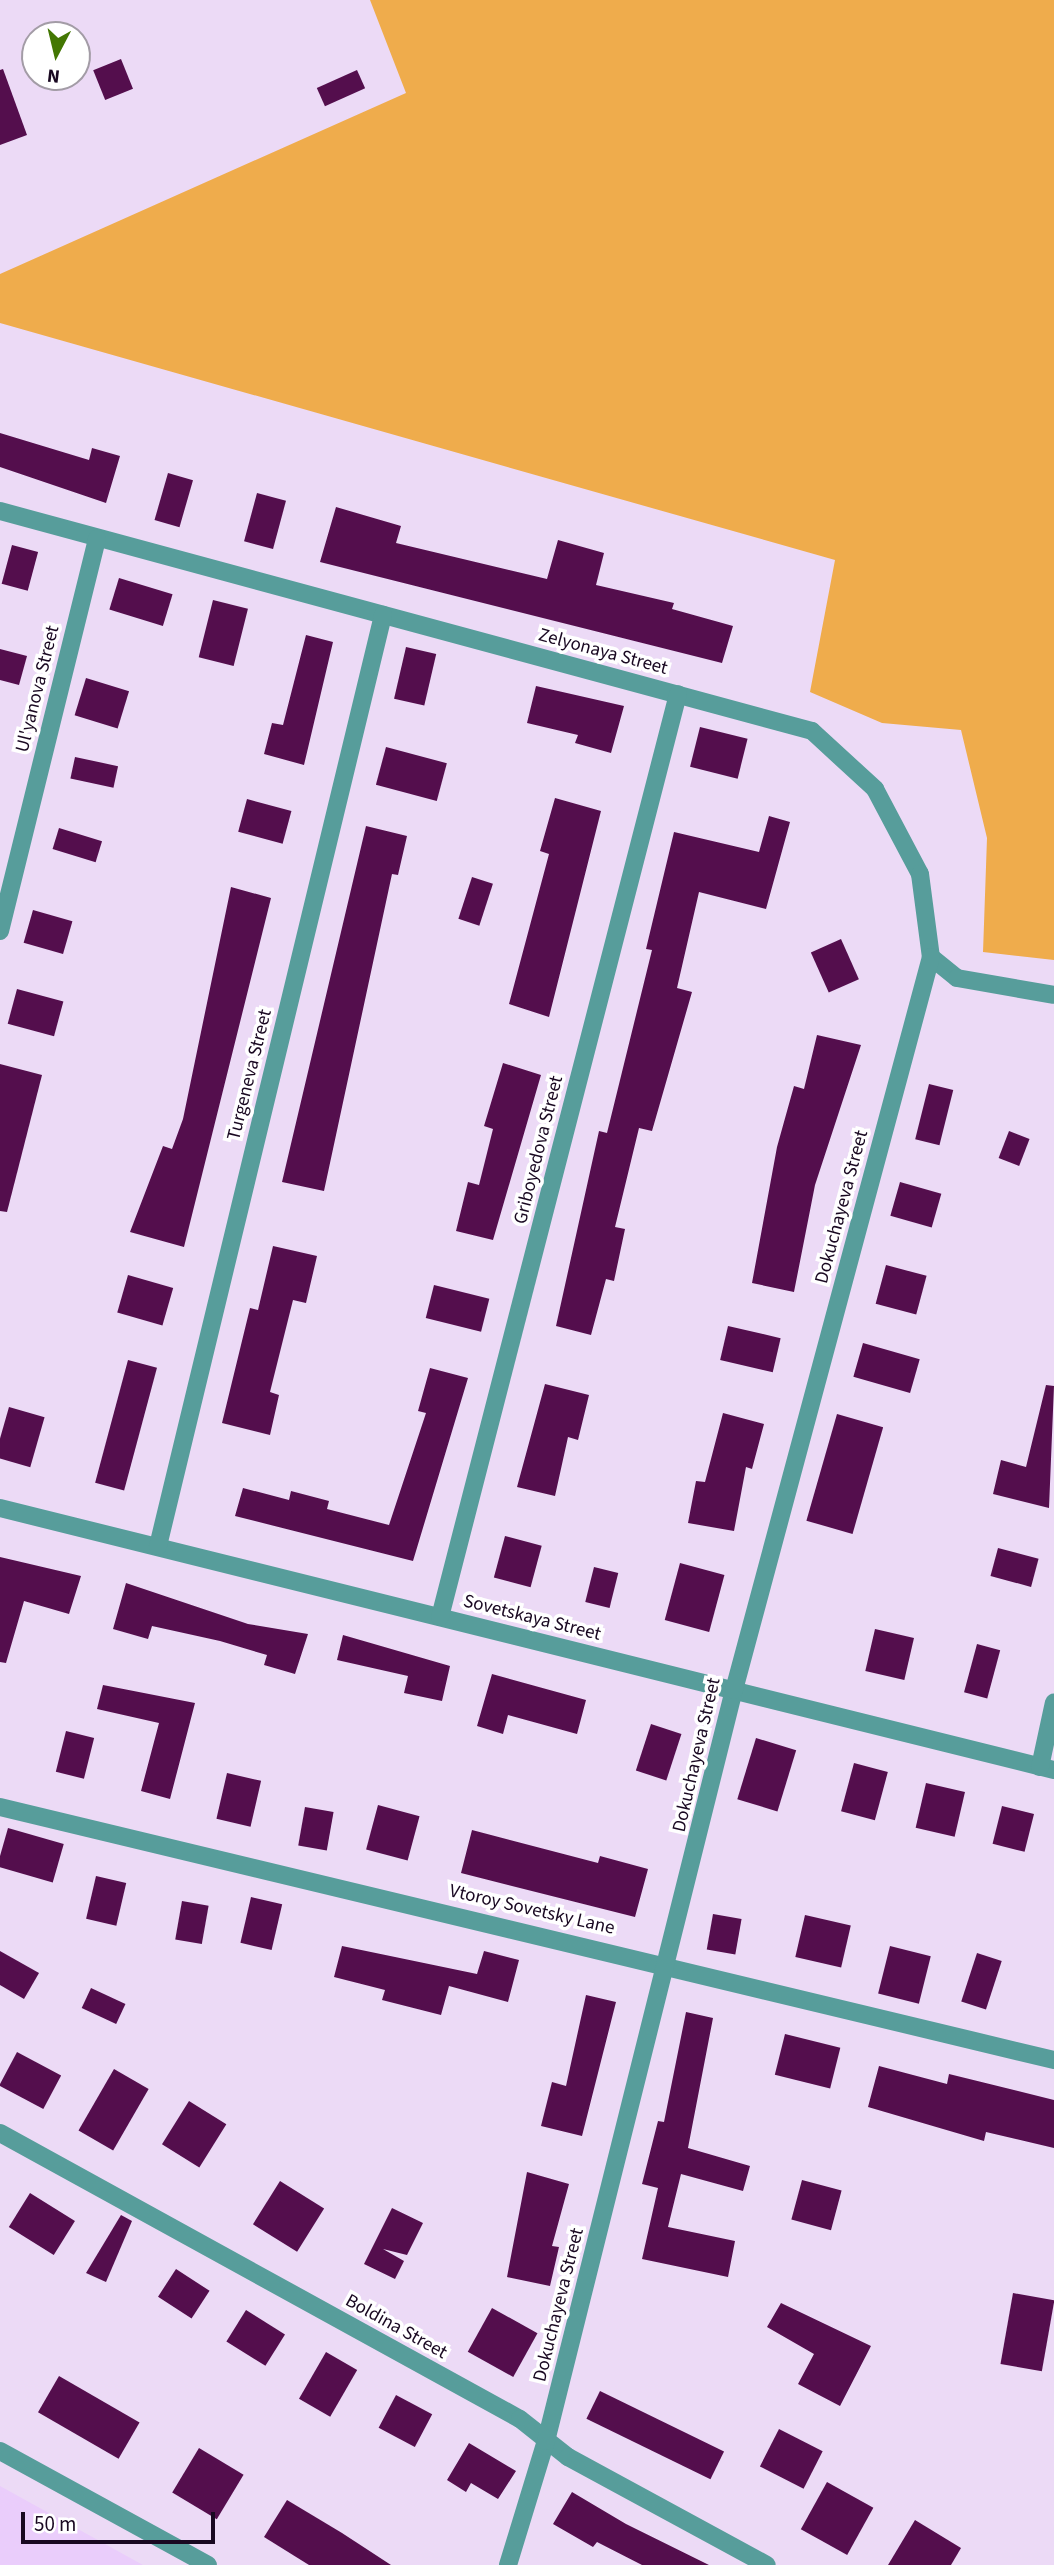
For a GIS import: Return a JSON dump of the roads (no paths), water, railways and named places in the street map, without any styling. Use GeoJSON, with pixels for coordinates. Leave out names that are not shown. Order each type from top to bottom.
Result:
{"type":"FeatureCollection","features":[{"type":"Feature","properties":{"kind":"street","name":"Zelyonaya Street"},"geometry":{"type":"LineString","coordinates":[[0,511],[813,731],[875,789],[920,874],[931,957]]}},
{"type":"Feature","properties":{"kind":"street","name":"Ul'yanova Street"},"geometry":{"type":"LineString","coordinates":[[0,931],[97,539]]}},
{"type":"Feature","properties":{"kind":"street","name":"Turgeneva Street"},"geometry":{"type":"LineString","coordinates":[[158,1546],[383,615]]}},
{"type":"Feature","properties":{"kind":"street","name":"Griboyedova Street"},"geometry":{"type":"LineString","coordinates":[[440,1617],[678,694]]}},
{"type":"Feature","properties":{"kind":"street"},"geometry":{"type":"LineString","coordinates":[[931,957],[957,978],[1054,995]]}},
{"type":"Feature","properties":{"kind":"street","name":"Dokuchayeva Street"},"geometry":{"type":"LineString","coordinates":[[508,2565],[546,2441],[669,1964],[734,1690],[931,957]]}},
{"type":"Feature","properties":{"kind":"street","name":"Sovetskaya Street"},"geometry":{"type":"LineString","coordinates":[[0,1508],[1047,1769]]}},
{"type":"Feature","properties":{"kind":"street"},"geometry":{"type":"LineString","coordinates":[[1047,1769],[1054,1702]]}},
{"type":"Feature","properties":{"kind":"street","name":"Vtoroy Sovetsky Lane"},"geometry":{"type":"LineString","coordinates":[[0,1807],[669,1964],[1054,2060]]}},
{"type":"Feature","properties":{"kind":"street","name":"Boldina Street"},"geometry":{"type":"LineString","coordinates":[[0,2133],[520,2419],[546,2441],[767,2565]]}},
{"type":"Feature","properties":{"kind":"street"},"geometry":{"type":"LineString","coordinates":[[0,2451],[208,2565]]}}]}
